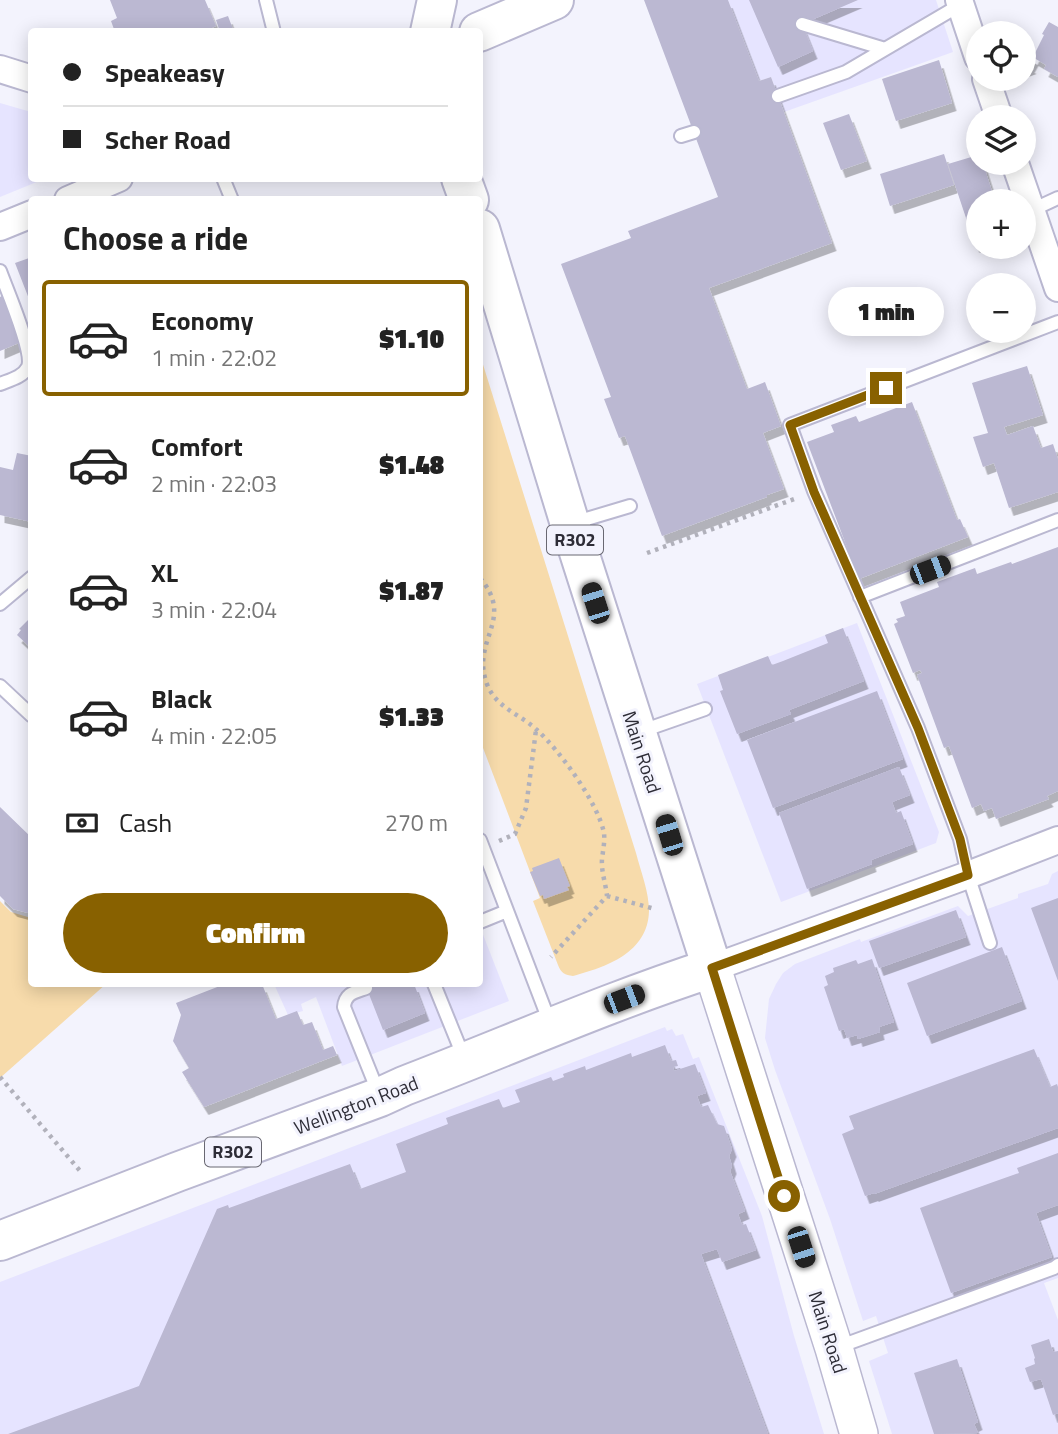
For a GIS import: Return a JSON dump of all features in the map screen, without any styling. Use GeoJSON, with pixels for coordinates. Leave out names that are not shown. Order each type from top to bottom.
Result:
{"type":"FeatureCollection","features":[{"type":"Feature","properties":{"kind":"main road"},"geometry":{"type":"LineString","coordinates":[[431,28],[437,0]]}},
{"type":"Feature","properties":{"kind":"main road"},"geometry":{"type":"LineString","coordinates":[[474,28],[479,0]]}},
{"type":"Feature","properties":{"kind":"main road"},"geometry":{"type":"LineString","coordinates":[[483,30],[554,0]]}},
{"type":"Feature","properties":{"kind":"main road","name":"Main Road"},"geometry":{"type":"LineString","coordinates":[[483,239],[570,524],[834,1348],[859,1434]]}},
{"type":"Feature","properties":{"kind":"main road","name":"Wellington Road"},"geometry":{"type":"LineString","coordinates":[[0,1241],[380,1097],[673,980],[712,968]]}},
{"type":"Feature","properties":{"kind":"street"},"geometry":{"type":"LineString","coordinates":[[959,2],[966,22]]}},
{"type":"Feature","properties":{"kind":"street"},"geometry":{"type":"LineString","coordinates":[[0,69],[28,78]]}},
{"type":"Feature","properties":{"kind":"street"},"geometry":{"type":"LineString","coordinates":[[77,196],[110,182]]}},
{"type":"Feature","properties":{"kind":"street"},"geometry":{"type":"LineString","coordinates":[[0,227],[28,216]]}},
{"type":"Feature","properties":{"kind":"street"},"geometry":{"type":"LineString","coordinates":[[1036,224],[1058,288]]}},
{"type":"Feature","properties":{"kind":"street"},"geometry":{"type":"LineString","coordinates":[[712,968],[1058,840]]}},
{"type":"Feature","properties":{"kind":"lane"},"geometry":{"type":"LineString","coordinates":[[266,0],[273,28]]}},
{"type":"Feature","properties":{"kind":"lane"},"geometry":{"type":"LineString","coordinates":[[778,96],[846,72],[959,2]]}},
{"type":"Feature","properties":{"kind":"lane"},"geometry":{"type":"LineString","coordinates":[[802,24],[886,48]]}},
{"type":"Feature","properties":{"kind":"lane"},"geometry":{"type":"LineString","coordinates":[[681,136],[694,132]]}},
{"type":"Feature","properties":{"kind":"lane"},"geometry":{"type":"LineString","coordinates":[[1036,208],[1058,198]]}},
{"type":"Feature","properties":{"kind":"lane"},"geometry":{"type":"LineString","coordinates":[[0,271],[28,354]]}},
{"type":"Feature","properties":{"kind":"lane"},"geometry":{"type":"LineString","coordinates":[[990,943],[968,875],[960,839],[918,728],[814,492],[790,425],[1058,323]]}},
{"type":"Feature","properties":{"kind":"lane"},"geometry":{"type":"LineString","coordinates":[[0,384],[22,374],[28,362]]}},
{"type":"Feature","properties":{"kind":"lane"},"geometry":{"type":"LineString","coordinates":[[570,524],[630,506]]}},
{"type":"Feature","properties":{"kind":"lane"},"geometry":{"type":"LineString","coordinates":[[860,597],[1058,520]]}},
{"type":"Feature","properties":{"kind":"lane"},"geometry":{"type":"LineString","coordinates":[[0,604],[28,580]]}},
{"type":"Feature","properties":{"kind":"lane"},"geometry":{"type":"LineString","coordinates":[[0,686],[28,712]]}},
{"type":"Feature","properties":{"kind":"lane"},"geometry":{"type":"LineString","coordinates":[[636,733],[705,709]]}},
{"type":"Feature","properties":{"kind":"lane"},"geometry":{"type":"LineString","coordinates":[[483,849],[551,1027]]}},
{"type":"Feature","properties":{"kind":"lane"},"geometry":{"type":"LineString","coordinates":[[483,921],[507,911]]}},
{"type":"Feature","properties":{"kind":"lane"},"geometry":{"type":"LineString","coordinates":[[436,987],[465,1063]]}},
{"type":"Feature","properties":{"kind":"lane"},"geometry":{"type":"LineString","coordinates":[[366,988],[349,994],[344,1007],[380,1097]]}},
{"type":"Feature","properties":{"kind":"lane"},"geometry":{"type":"LineString","coordinates":[[834,1348],[1058,1265]]}},
{"type":"Feature","properties":{"kind":"path"},"geometry":{"type":"LineString","coordinates":[[647,553],[814,492]]}},
{"type":"Feature","properties":{"kind":"path"},"geometry":{"type":"LineString","coordinates":[[483,583],[494,600],[495,612],[483,658]]}},
{"type":"Feature","properties":{"kind":"path"},"geometry":{"type":"LineString","coordinates":[[483,671],[495,699],[505,709],[536,729],[576,776],[601,822],[604,842],[602,861],[607,896]]}},
{"type":"Feature","properties":{"kind":"path"},"geometry":{"type":"LineString","coordinates":[[483,843],[515,834],[526,808],[536,729]]}},
{"type":"Feature","properties":{"kind":"path"},"geometry":{"type":"LineString","coordinates":[[607,896],[655,909]]}},
{"type":"Feature","properties":{"kind":"path"},"geometry":{"type":"LineString","coordinates":[[551,957],[607,896]]}},
{"type":"Feature","properties":{"kind":"path"},"geometry":{"type":"LineString","coordinates":[[0,1077],[81,1172]]}},
{"type":"Feature","properties":{"kind":"shaded area"},"geometry":{"type":"Polygon","coordinates":[[[728,0],[936,0],[953,52],[784,112],[771,77],[759,81],[728,0]]]}},
{"type":"Feature","properties":{"kind":"shaded area"},"geometry":{"type":"Polygon","coordinates":[[[0,103],[28,111],[28,182],[37,182],[0,197],[0,103]]]}},
{"type":"Feature","properties":{"kind":"shaded area"},"geometry":{"type":"Polygon","coordinates":[[[483,365],[636,853],[648,897],[647,925],[641,938],[623,956],[599,968],[568,975],[560,970],[533,901],[540,898],[483,748],[483,365]]]}},
{"type":"Feature","properties":{"kind":"shaded area"},"geometry":{"type":"Polygon","coordinates":[[[857,623],[939,832],[936,843],[781,902],[697,684],[857,623]]]}},
{"type":"Feature","properties":{"kind":"shaded area"},"geometry":{"type":"Polygon","coordinates":[[[1058,871],[1058,1278],[1044,1283],[1058,1320],[1058,1434],[892,1434],[869,1361],[888,1353],[876,1316],[863,1321],[830,1219],[775,1070],[765,1038],[769,999],[783,973],[795,964],[958,906],[968,916],[1048,884],[1052,874],[1058,871]]]}},
{"type":"Feature","properties":{"kind":"shaded area"},"geometry":{"type":"Polygon","coordinates":[[[0,901],[11,912],[28,917],[28,987],[103,987],[0,1078],[0,901]]]}},
{"type":"Feature","properties":{"kind":"shaded area"},"geometry":{"type":"Polygon","coordinates":[[[483,935],[509,1001],[342,1066],[316,997],[301,1004],[303,1011],[288,1015],[275,987],[483,987],[483,935]]]}},
{"type":"Feature","properties":{"kind":"shaded area"},"geometry":{"type":"Polygon","coordinates":[[[665,1027],[667,1031],[672,1029],[676,1036],[683,1034],[693,1059],[699,1057],[762,1216],[824,1434],[0,1434],[0,1282],[665,1027]]]}},
{"type":"Feature","properties":{"kind":"building"},"geometry":{"type":"Polygon","coordinates":[[[110,0],[205,0],[216,26],[114,28],[111,21],[117,18],[110,0]]]}},
{"type":"Feature","properties":{"kind":"building"},"geometry":{"type":"Polygon","coordinates":[[[644,0],[728,0],[759,81],[771,77],[832,243],[709,288],[747,389],[765,382],[781,426],[763,433],[784,489],[662,536],[625,436],[619,438],[604,399],[611,397],[561,264],[631,238],[628,231],[718,197],[644,0]]]}},
{"type":"Feature","properties":{"kind":"building"},"geometry":{"type":"Polygon","coordinates":[[[749,0],[858,0],[802,24],[813,51],[778,67],[749,0]]]}},
{"type":"Feature","properties":{"kind":"building"},"geometry":{"type":"Polygon","coordinates":[[[228,16],[232,28],[219,28],[216,20],[228,16]]]}},
{"type":"Feature","properties":{"kind":"building"},"geometry":{"type":"Polygon","coordinates":[[[1049,22],[1058,27],[1058,77],[1044,69],[1046,65],[1036,59],[1036,51],[1044,35],[1042,34],[1049,22]]]}},
{"type":"Feature","properties":{"kind":"building"},"geometry":{"type":"Polygon","coordinates":[[[939,60],[952,103],[896,121],[882,79],[939,60]]]}},
{"type":"Feature","properties":{"kind":"building"},"geometry":{"type":"Polygon","coordinates":[[[849,114],[867,161],[841,170],[823,123],[849,114]]]}},
{"type":"Feature","properties":{"kind":"building"},"geometry":{"type":"Polygon","coordinates":[[[944,154],[954,185],[890,206],[880,174],[944,154]]]}},
{"type":"Feature","properties":{"kind":"building"},"geometry":{"type":"Polygon","coordinates":[[[966,159],[966,175],[987,175],[991,189],[966,189],[966,218],[948,164],[966,159]]]}},
{"type":"Feature","properties":{"kind":"building"},"geometry":{"type":"Polygon","coordinates":[[[28,258],[28,296],[15,263],[28,258]]]}},
{"type":"Feature","properties":{"kind":"building"},"geometry":{"type":"Polygon","coordinates":[[[2,296],[21,342],[0,351],[0,297],[2,296]]]}},
{"type":"Feature","properties":{"kind":"building"},"geometry":{"type":"Polygon","coordinates":[[[1027,366],[1043,415],[1004,427],[1007,435],[1033,426],[1041,448],[1053,444],[1058,459],[1058,492],[1009,508],[994,463],[983,467],[973,437],[988,433],[972,383],[1027,366]]]}},
{"type":"Feature","properties":{"kind":"building"},"geometry":{"type":"Polygon","coordinates":[[[912,402],[957,520],[960,519],[968,537],[859,579],[807,442],[834,432],[831,425],[856,416],[859,422],[912,402]]]}},
{"type":"Feature","properties":{"kind":"building"},"geometry":{"type":"Polygon","coordinates":[[[17,453],[28,455],[28,521],[0,515],[0,467],[13,470],[17,453]]]}},
{"type":"Feature","properties":{"kind":"building"},"geometry":{"type":"Polygon","coordinates":[[[1058,547],[1058,791],[1047,796],[1049,799],[996,819],[992,808],[984,811],[981,804],[972,808],[949,746],[944,748],[917,675],[922,673],[920,670],[913,673],[894,624],[898,622],[896,619],[905,616],[900,602],[939,587],[937,582],[975,568],[977,574],[1011,562],[1012,564],[1058,547]]]}},
{"type":"Feature","properties":{"kind":"building"},"geometry":{"type":"Polygon","coordinates":[[[28,620],[28,645],[17,635],[21,630],[19,629],[28,620]]]}},
{"type":"Feature","properties":{"kind":"building"},"geometry":{"type":"Polygon","coordinates":[[[843,628],[864,681],[789,710],[791,714],[737,734],[720,691],[723,690],[718,675],[768,656],[772,665],[783,661],[828,643],[825,635],[843,628]]]}},
{"type":"Feature","properties":{"kind":"building"},"geometry":{"type":"Polygon","coordinates":[[[877,691],[903,759],[773,808],[747,740],[877,691]]]}},
{"type":"Feature","properties":{"kind":"building"},"geometry":{"type":"Polygon","coordinates":[[[899,767],[910,795],[892,802],[896,813],[901,811],[913,844],[871,860],[872,864],[807,889],[779,813],[899,767]]]}},
{"type":"Feature","properties":{"kind":"building"},"geometry":{"type":"Polygon","coordinates":[[[0,807],[28,834],[28,913],[13,909],[0,896],[0,807]]]}},
{"type":"Feature","properties":{"kind":"building"},"geometry":{"type":"Polygon","coordinates":[[[559,858],[570,886],[567,887],[569,890],[544,899],[543,895],[540,896],[530,872],[533,871],[532,868],[559,858]]]}},
{"type":"Feature","properties":{"kind":"building"},"geometry":{"type":"Polygon","coordinates":[[[1058,898],[1058,981],[1031,908],[1058,898]]]}},
{"type":"Feature","properties":{"kind":"building"},"geometry":{"type":"Polygon","coordinates":[[[956,910],[966,937],[879,968],[869,941],[956,910]]]}},
{"type":"Feature","properties":{"kind":"building"},"geometry":{"type":"Polygon","coordinates":[[[1002,947],[1022,1001],[927,1036],[907,983],[1002,947]]]}},
{"type":"Feature","properties":{"kind":"building"},"geometry":{"type":"Polygon","coordinates":[[[872,959],[894,1022],[879,1027],[880,1032],[858,1039],[857,1035],[847,1038],[844,1029],[839,1031],[824,987],[828,985],[825,976],[834,972],[833,968],[856,960],[858,964],[872,959]]]}},
{"type":"Feature","properties":{"kind":"building"},"geometry":{"type":"Polygon","coordinates":[[[217,987],[263,987],[276,1019],[297,1011],[303,1025],[312,1022],[323,1050],[333,1046],[337,1055],[204,1107],[182,1072],[189,1068],[173,1041],[181,1015],[176,1003],[217,987]]]}},
{"type":"Feature","properties":{"kind":"building"},"geometry":{"type":"Polygon","coordinates":[[[366,987],[415,987],[425,1013],[383,1030],[366,987]]]}},
{"type":"Feature","properties":{"kind":"building"},"geometry":{"type":"Polygon","coordinates":[[[665,1045],[671,1061],[676,1060],[678,1066],[673,1067],[674,1071],[695,1064],[706,1093],[697,1096],[701,1107],[708,1105],[717,1124],[724,1126],[732,1149],[729,1156],[732,1166],[730,1171],[745,1211],[738,1214],[742,1225],[746,1224],[756,1250],[722,1262],[717,1249],[701,1254],[768,1434],[8,1434],[139,1386],[217,1209],[228,1205],[229,1208],[350,1164],[360,1189],[406,1172],[396,1144],[448,1124],[446,1118],[499,1099],[503,1108],[520,1102],[515,1090],[551,1077],[553,1081],[585,1066],[586,1070],[631,1053],[632,1057],[665,1045]]]}},
{"type":"Feature","properties":{"kind":"building"},"geometry":{"type":"Polygon","coordinates":[[[1034,1049],[1050,1087],[1057,1084],[1058,1087],[1058,1128],[865,1196],[842,1134],[854,1129],[849,1116],[1034,1049]]]}},
{"type":"Feature","properties":{"kind":"building"},"geometry":{"type":"Polygon","coordinates":[[[1058,1153],[1058,1205],[1036,1213],[1052,1257],[951,1293],[920,1208],[1019,1173],[1017,1168],[1058,1153]]]}},
{"type":"Feature","properties":{"kind":"building"},"geometry":{"type":"Polygon","coordinates":[[[1049,1339],[1053,1352],[1058,1351],[1058,1413],[1053,1415],[1041,1379],[1030,1382],[1025,1368],[1035,1364],[1031,1345],[1049,1339]]]}},
{"type":"Feature","properties":{"kind":"building"},"geometry":{"type":"Polygon","coordinates":[[[957,1359],[978,1422],[974,1424],[978,1433],[934,1434],[914,1373],[957,1359]]]}},
{"type":"Feature","properties":{"kind":"route"},"geometry":{"type":"LineString","coordinates":[[784,1196],[712,968],[968,875],[960,839],[918,728],[814,492],[790,425],[886,388]]}}]}
